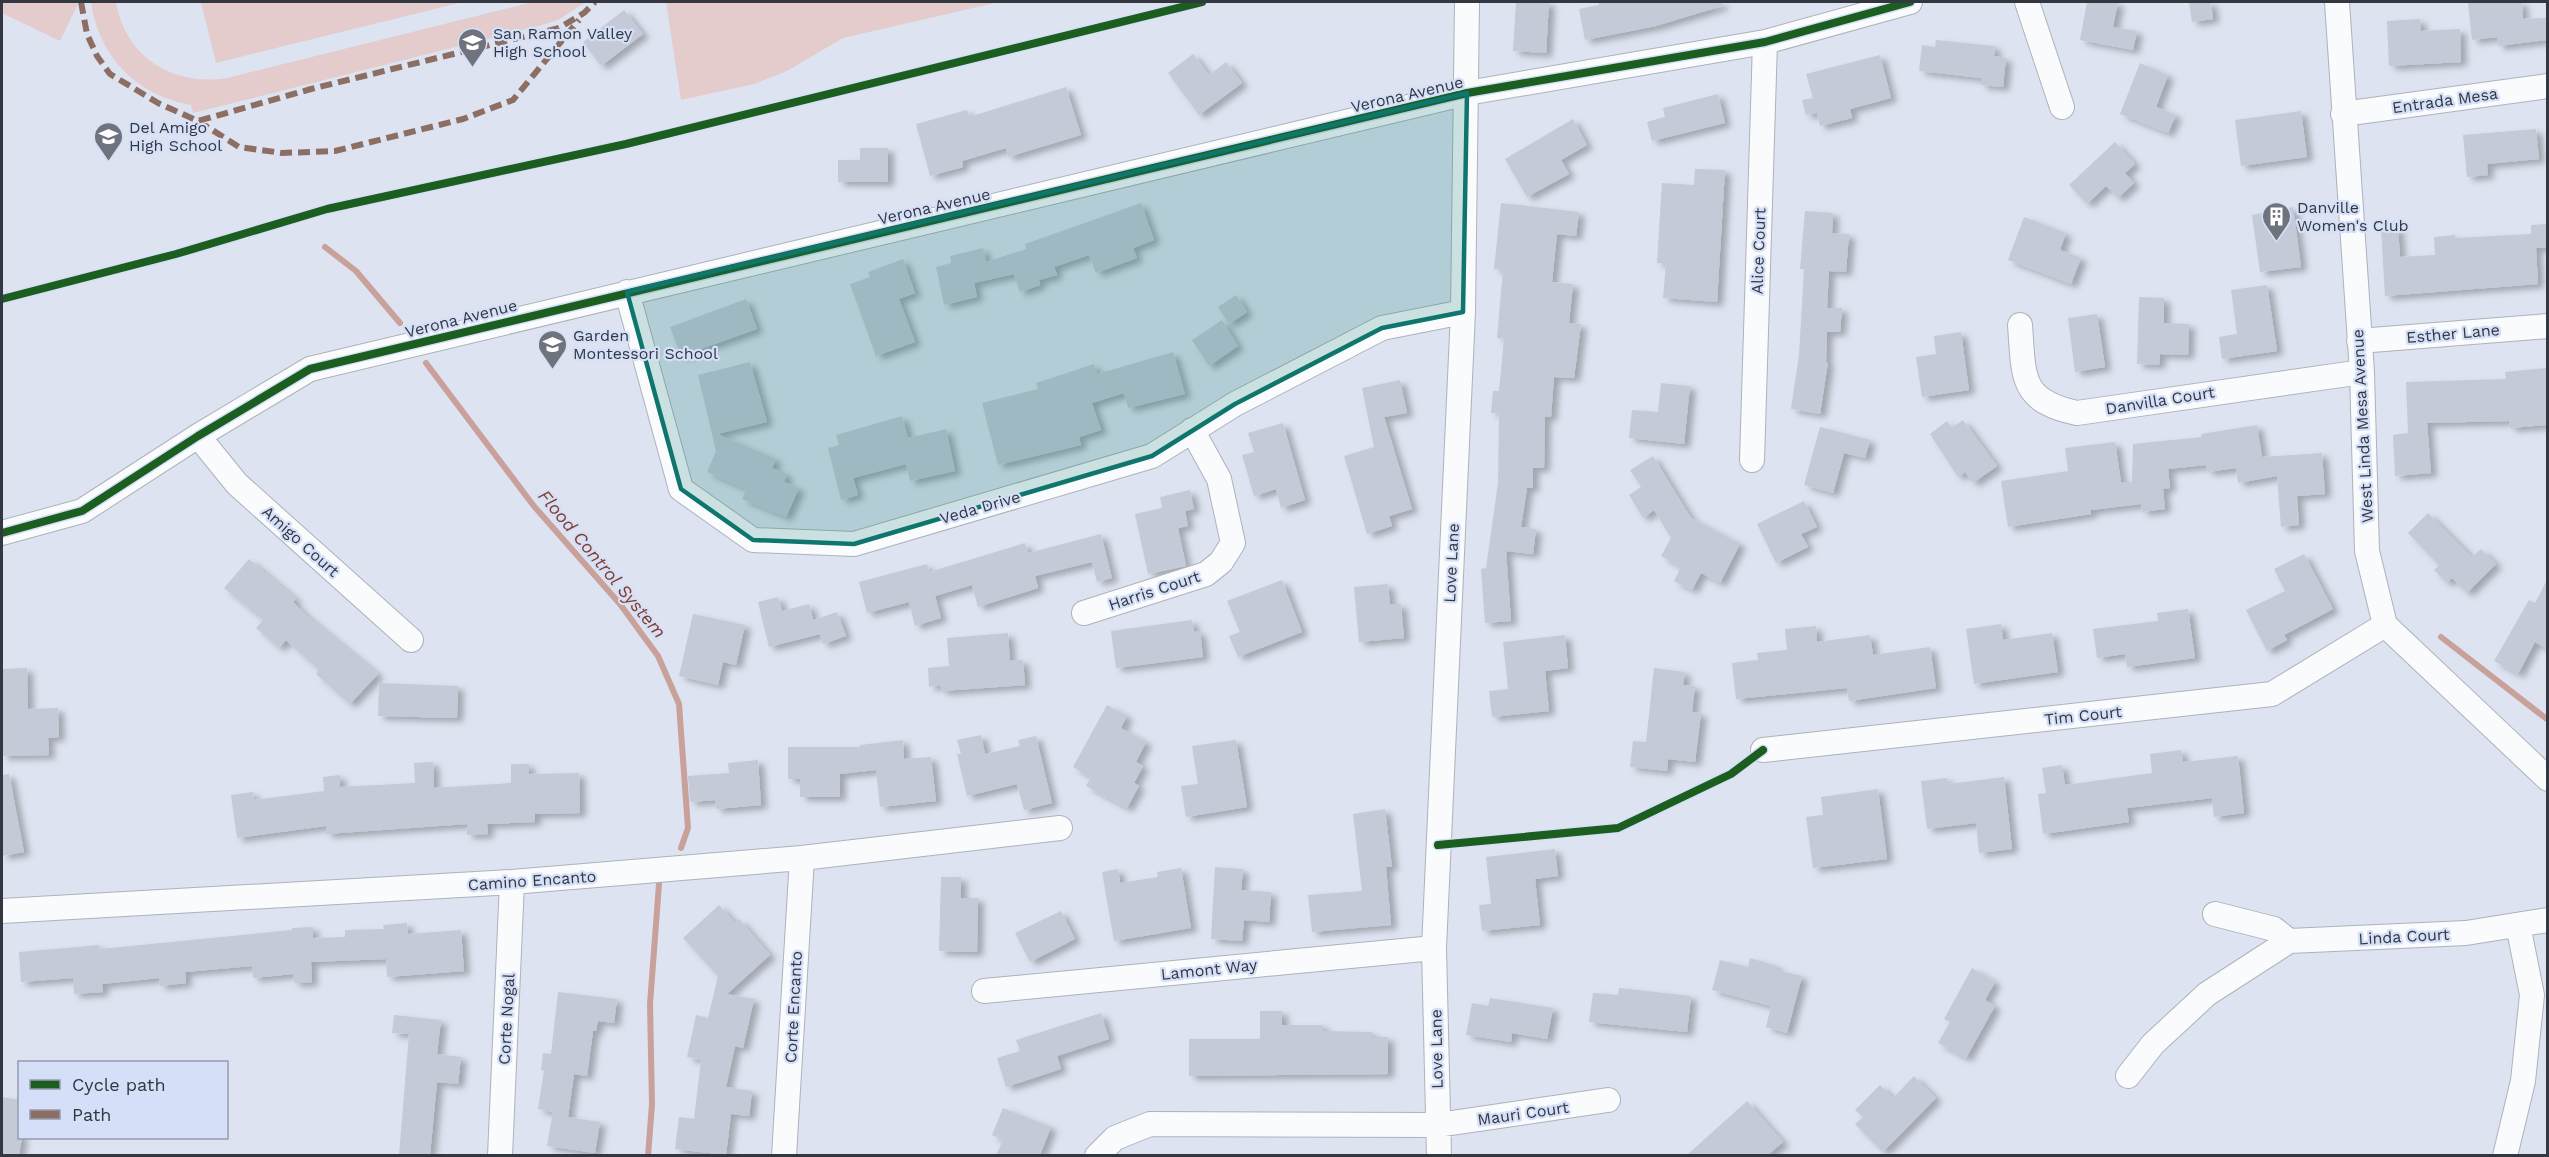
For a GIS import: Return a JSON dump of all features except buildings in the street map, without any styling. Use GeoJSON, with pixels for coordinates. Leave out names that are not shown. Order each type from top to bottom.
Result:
{"type":"FeatureCollection","features":[{"type":"Feature","properties":{"kind":"street","name":"Love Lane"},"geometry":{"type":"LineString","coordinates":[[1439,1155],[1434,948],[1463,312],[1467,2]]}},
{"type":"Feature","properties":{"kind":"street","name":"Verona Avenue"},"geometry":{"type":"LineString","coordinates":[[2,533],[82,511],[198,436],[310,369],[1467,93],[1766,42],[1910,2]]}},
{"type":"Feature","properties":{"kind":"street"},"geometry":{"type":"LineString","coordinates":[[2027,2],[2062,107]]}},
{"type":"Feature","properties":{"kind":"street","name":"West Linda Mesa Avenue"},"geometry":{"type":"LineString","coordinates":[[2337,2],[2362,372],[2367,551],[2385,626]]}},
{"type":"Feature","properties":{"kind":"street","name":"Alice Court"},"geometry":{"type":"LineString","coordinates":[[1752,460],[1766,42]]}},
{"type":"Feature","properties":{"kind":"street","name":"Entrada Mesa"},"geometry":{"type":"LineString","coordinates":[[2343,114],[2547,86]]}},
{"type":"Feature","properties":{"kind":"street","name":"Veda Drive"},"geometry":{"type":"LineString","coordinates":[[627,292],[681,489],[753,540],[854,544],[1152,456],[1234,404],[1382,328],[1463,312]]}},
{"type":"Feature","properties":{"kind":"street","name":"Danvilla Court"},"geometry":{"type":"LineString","coordinates":[[2020,325],[2024,374],[2031,391],[2060,409],[2077,413],[2362,372]]}},
{"type":"Feature","properties":{"kind":"street","name":"Esther Lane"},"geometry":{"type":"LineString","coordinates":[[2359,341],[2547,326]]}},
{"type":"Feature","properties":{"kind":"street","name":"Harris Court"},"geometry":{"type":"LineString","coordinates":[[1084,613],[1206,574],[1221,562],[1233,543],[1219,479],[1192,430]]}},
{"type":"Feature","properties":{"kind":"street","name":"Amigo Court"},"geometry":{"type":"LineString","coordinates":[[198,436],[237,484],[411,640]]}},
{"type":"Feature","properties":{"kind":"street"},"geometry":{"type":"LineString","coordinates":[[2385,626],[2547,778]]}},
{"type":"Feature","properties":{"kind":"street","name":"Tim Court"},"geometry":{"type":"LineString","coordinates":[[1763,750],[2272,694],[2385,626]]}},
{"type":"Feature","properties":{"kind":"street","name":"Camino Encanto"},"geometry":{"type":"LineString","coordinates":[[2,911],[512,882],[801,858],[1060,828]]}},
{"type":"Feature","properties":{"kind":"street","name":"Corte Encanto"},"geometry":{"type":"LineString","coordinates":[[784,1155],[801,858]]}},
{"type":"Feature","properties":{"kind":"street","name":"Corte Nogal"},"geometry":{"type":"LineString","coordinates":[[500,1155],[512,882]]}},
{"type":"Feature","properties":{"kind":"street"},"geometry":{"type":"LineString","coordinates":[[2215,914],[2274,929],[2289,941]]}},
{"type":"Feature","properties":{"kind":"street","name":"Linda Court"},"geometry":{"type":"LineString","coordinates":[[2128,1076],[2153,1044],[2206,994],[2289,941],[2466,933],[2547,920]]}},
{"type":"Feature","properties":{"kind":"street"},"geometry":{"type":"LineString","coordinates":[[2505,1155],[2523,1081],[2532,994],[2518,925]]}},
{"type":"Feature","properties":{"kind":"street","name":"Lamont Way"},"geometry":{"type":"LineString","coordinates":[[984,991],[1434,948]]}},
{"type":"Feature","properties":{"kind":"street","name":"Mauri Court"},"geometry":{"type":"LineString","coordinates":[[1438,1125],[1608,1101]]}},
{"type":"Feature","properties":{"kind":"street"},"geometry":{"type":"LineString","coordinates":[[1097,1155],[1114,1138],[1150,1124],[1438,1125]]}},
{"type":"Feature","properties":{"kind":"highlighted area"},"geometry":{"type":"Polygon","coordinates":[[[1467,93],[1463,312],[1382,328],[1235,404],[1152,456],[854,544],[753,540],[681,489],[627,292],[1467,93]]]}},
{"type":"Feature","properties":{"kind":"shaded area"},"geometry":{"type":"Polygon","coordinates":[[[2,2],[73,2],[78,4],[60,41],[2,13],[2,2]]]}},
{"type":"Feature","properties":{"kind":"shaded area"},"geometry":{"type":"Polygon","coordinates":[[[91,2],[116,2],[121,21],[130,38],[141,53],[155,64],[188,78],[207,80],[227,78],[533,2],[586,2],[558,20],[539,26],[193,113],[191,105],[153,92],[137,83],[123,70],[102,40],[91,2]]]}},
{"type":"Feature","properties":{"kind":"shaded area"},"geometry":{"type":"Polygon","coordinates":[[[201,2],[463,2],[216,63],[201,2]]]}},
{"type":"Feature","properties":{"kind":"shaded area"},"geometry":{"type":"Polygon","coordinates":[[[666,2],[999,2],[843,38],[787,71],[754,84],[681,100],[666,2]]]}},
{"type":"Feature","properties":{"kind":"waterway","name":"Flood Control System"},"geometry":{"type":"LineString","coordinates":[[325,247],[356,271],[400,323]]}},
{"type":"Feature","properties":{"kind":"waterway","name":"Flood Control System"},"geometry":{"type":"LineString","coordinates":[[426,363],[533,505],[620,604],[658,656],[679,704],[688,828],[681,848]]}},
{"type":"Feature","properties":{"kind":"waterway"},"geometry":{"type":"LineString","coordinates":[[2441,637],[2548,720]]}},
{"type":"Feature","properties":{"kind":"waterway","name":"Flood Control System"},"geometry":{"type":"LineString","coordinates":[[648,1156],[652,1104],[650,1004],[659,884]]}},
{"type":"Feature","properties":{"kind":"marked path"},"geometry":{"type":"LineString","coordinates":[[81,2],[87,34],[97,56],[110,74],[158,103],[198,121],[311,89],[559,28],[584,13],[595,2]]}},
{"type":"Feature","properties":{"kind":"marked path"},"geometry":{"type":"LineString","coordinates":[[198,121],[239,147],[282,153],[335,151],[463,119],[513,100],[579,20]]}},
{"type":"Feature","properties":{"kind":"cycle path"},"geometry":{"type":"LineString","coordinates":[[2,299],[176,254],[327,209],[626,144],[1202,2]]}},
{"type":"Feature","properties":{"kind":"cycle path"},"geometry":{"type":"LineString","coordinates":[[2,533],[82,511],[198,436],[310,369],[1467,93],[1765,42],[1910,2]]}},
{"type":"Feature","properties":{"kind":"cycle path"},"geometry":{"type":"LineString","coordinates":[[1438,845],[1618,828],[1731,774],[1763,750]]}},
{"type":"Feature","properties":{"kind":"place","name":"San Ramon Valley High School"},"geometry":{"type":"Point","coordinates":[472,68]}},
{"type":"Feature","properties":{"kind":"place","name":"Del Amigo High School"},"geometry":{"type":"Point","coordinates":[108,162]}},
{"type":"Feature","properties":{"kind":"place","name":"Danville Women's Club"},"geometry":{"type":"Point","coordinates":[2276,242]}},
{"type":"Feature","properties":{"kind":"place","name":"Garden Montessori School"},"geometry":{"type":"Point","coordinates":[552,370]}}]}
